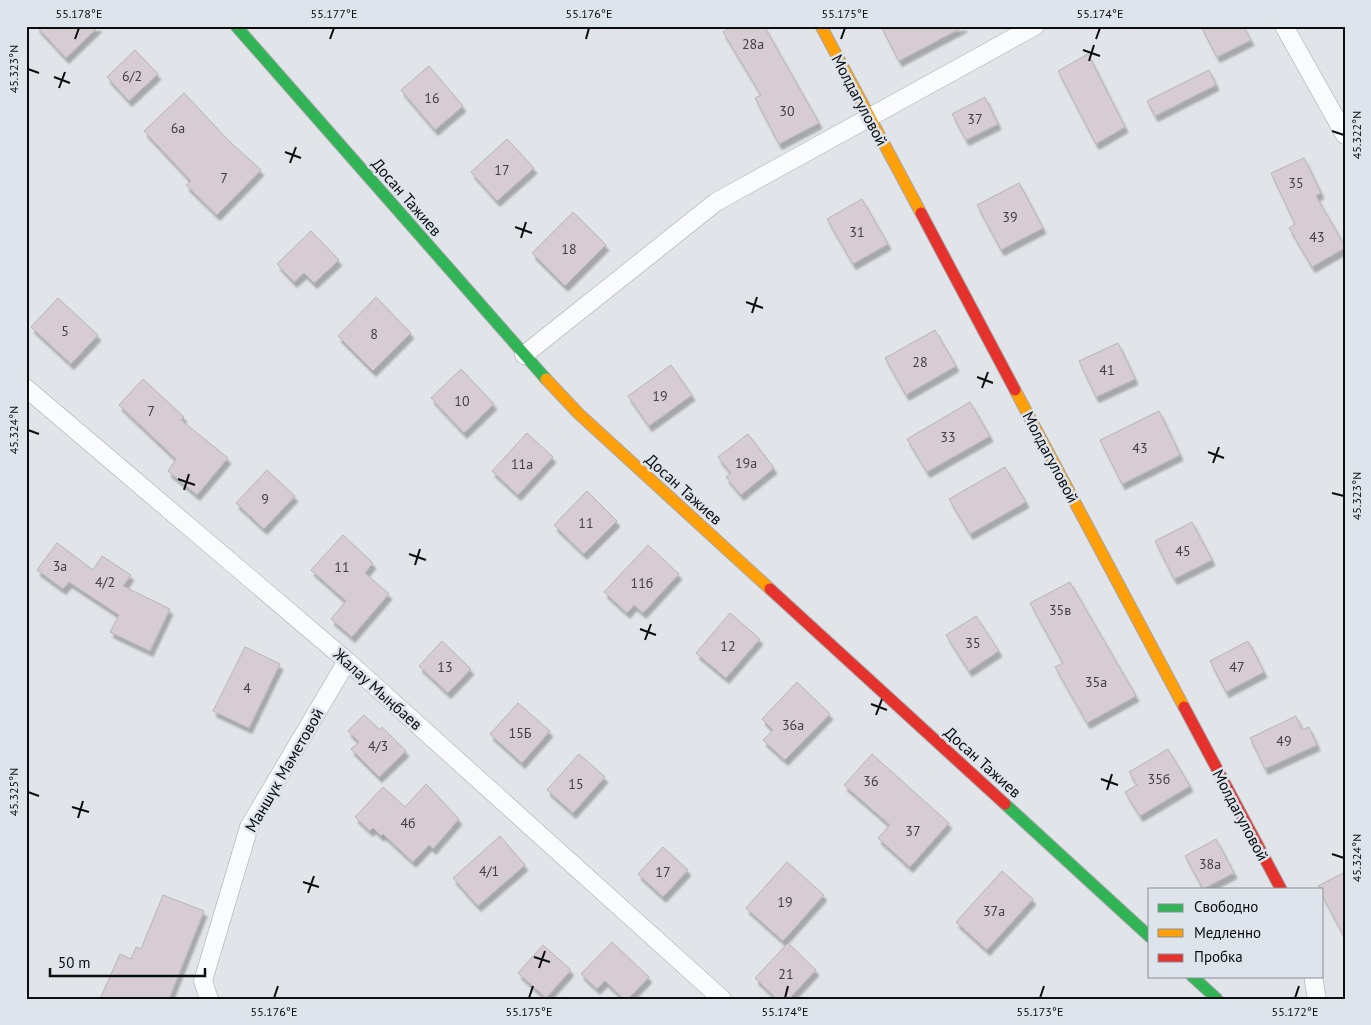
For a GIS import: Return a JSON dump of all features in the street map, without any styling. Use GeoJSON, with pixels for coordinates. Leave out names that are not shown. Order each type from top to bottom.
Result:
{"type":"FeatureCollection","features":[{"type":"Feature","properties":{"kind":"street","name":"Досан Тажиев"},"geometry":{"type":"LineString","coordinates":[[236,26],[524,355],[579,414],[1148,935]]}},
{"type":"Feature","properties":{"kind":"street","name":"Молдагуловой"},"geometry":{"type":"LineString","coordinates":[[820,26],[1280,888]]}},
{"type":"Feature","properties":{"kind":"street"},"geometry":{"type":"LineString","coordinates":[[524,355],[716,202],[1036,26]]}},
{"type":"Feature","properties":{"kind":"street"},"geometry":{"type":"LineString","coordinates":[[1284,26],[1345,135]]}},
{"type":"Feature","properties":{"kind":"street","name":"Жалау Мыңбаев"},"geometry":{"type":"LineString","coordinates":[[26,388],[347,661],[722,999]]}},
{"type":"Feature","properties":{"kind":"street","name":"Маншүк Мәметовой"},"geometry":{"type":"LineString","coordinates":[[209,999],[203,981],[249,827],[347,661]]}},
{"type":"Feature","properties":{"kind":"street"},"geometry":{"type":"LineString","coordinates":[[1194,978],[1217,999]]}},
{"type":"Feature","properties":{"kind":"street"},"geometry":{"type":"LineString","coordinates":[[1313,978],[1317,999]]}},
{"type":"Feature","properties":{"kind":"building"},"geometry":{"type":"Polygon","coordinates":[[[36,26],[99,26],[66,58],[36,26]]]}},
{"type":"Feature","properties":{"kind":"building"},"geometry":{"type":"Polygon","coordinates":[[[733,26],[764,26],[819,123],[779,144],[755,98],[761,95],[723,32],[733,26]]]}},
{"type":"Feature","properties":{"kind":"building"},"geometry":{"type":"Polygon","coordinates":[[[881,26],[965,26],[899,61],[881,26]]]}},
{"type":"Feature","properties":{"kind":"building"},"geometry":{"type":"Polygon","coordinates":[[[1201,26],[1243,26],[1251,40],[1217,57],[1201,26]]]}},
{"type":"Feature","properties":{"kind":"building"},"geometry":{"type":"Polygon","coordinates":[[[135,50],[158,74],[129,101],[107,77],[135,50]]]}},
{"type":"Feature","properties":{"kind":"building"},"geometry":{"type":"Polygon","coordinates":[[[1088,54],[1125,127],[1096,144],[1058,71],[1088,54]]]}},
{"type":"Feature","properties":{"kind":"building"},"geometry":{"type":"Polygon","coordinates":[[[429,66],[463,106],[435,130],[401,90],[429,66]]]}},
{"type":"Feature","properties":{"kind":"building"},"geometry":{"type":"Polygon","coordinates":[[[1209,70],[1216,85],[1155,116],[1147,101],[1209,70]]]}},
{"type":"Feature","properties":{"kind":"building"},"geometry":{"type":"Polygon","coordinates":[[[184,93],[229,141],[261,170],[217,215],[186,185],[191,181],[144,131],[184,93]]]}},
{"type":"Feature","properties":{"kind":"building"},"geometry":{"type":"Polygon","coordinates":[[[985,97],[998,124],[966,140],[952,114],[985,97]]]}},
{"type":"Feature","properties":{"kind":"building"},"geometry":{"type":"Polygon","coordinates":[[[507,139],[534,168],[497,201],[471,172],[507,139]]]}},
{"type":"Feature","properties":{"kind":"building"},"geometry":{"type":"Polygon","coordinates":[[[1304,158],[1321,193],[1316,196],[1345,246],[1345,248],[1312,267],[1289,228],[1295,224],[1271,173],[1304,158]]]}},
{"type":"Feature","properties":{"kind":"building"},"geometry":{"type":"Polygon","coordinates":[[[1019,183],[1043,228],[1001,250],[977,205],[1019,183]]]}},
{"type":"Feature","properties":{"kind":"building"},"geometry":{"type":"Polygon","coordinates":[[[862,199],[888,244],[853,264],[827,219],[862,199]]]}},
{"type":"Feature","properties":{"kind":"building"},"geometry":{"type":"Polygon","coordinates":[[[573,212],[606,245],[565,286],[532,253],[573,212]]]}},
{"type":"Feature","properties":{"kind":"building"},"geometry":{"type":"Polygon","coordinates":[[[311,231],[339,260],[314,283],[304,273],[294,282],[277,264],[311,231]]]}},
{"type":"Feature","properties":{"kind":"building"},"geometry":{"type":"Polygon","coordinates":[[[376,297],[411,333],[373,371],[338,336],[376,297]]]}},
{"type":"Feature","properties":{"kind":"building"},"geometry":{"type":"Polygon","coordinates":[[[58,298],[98,335],[71,364],[31,327],[58,298]]]}},
{"type":"Feature","properties":{"kind":"building"},"geometry":{"type":"Polygon","coordinates":[[[935,330],[956,366],[906,395],[885,358],[935,330]]]}},
{"type":"Feature","properties":{"kind":"building"},"geometry":{"type":"Polygon","coordinates":[[[1118,343],[1135,379],[1096,397],[1079,361],[1118,343]]]}},
{"type":"Feature","properties":{"kind":"building"},"geometry":{"type":"Polygon","coordinates":[[[671,365],[692,395],[649,426],[628,396],[671,365]]]}},
{"type":"Feature","properties":{"kind":"building"},"geometry":{"type":"Polygon","coordinates":[[[461,369],[494,404],[464,433],[431,398],[461,369]]]}},
{"type":"Feature","properties":{"kind":"building"},"geometry":{"type":"Polygon","coordinates":[[[143,379],[184,417],[181,420],[228,458],[197,495],[168,471],[176,459],[119,405],[143,379]]]}},
{"type":"Feature","properties":{"kind":"building"},"geometry":{"type":"Polygon","coordinates":[[[970,402],[990,436],[927,472],[907,439],[970,402]]]}},
{"type":"Feature","properties":{"kind":"building"},"geometry":{"type":"Polygon","coordinates":[[[1159,411],[1180,455],[1122,484],[1100,440],[1159,411]]]}},
{"type":"Feature","properties":{"kind":"building"},"geometry":{"type":"Polygon","coordinates":[[[527,433],[553,457],[518,495],[492,471],[527,433]]]}},
{"type":"Feature","properties":{"kind":"building"},"geometry":{"type":"Polygon","coordinates":[[[748,434],[774,468],[741,495],[726,477],[731,473],[718,457],[748,434]]]}},
{"type":"Feature","properties":{"kind":"building"},"geometry":{"type":"Polygon","coordinates":[[[1005,467],[1026,502],[970,534],[949,499],[1005,467]]]}},
{"type":"Feature","properties":{"kind":"building"},"geometry":{"type":"Polygon","coordinates":[[[267,470],[295,496],[264,529],[236,503],[267,470]]]}},
{"type":"Feature","properties":{"kind":"building"},"geometry":{"type":"Polygon","coordinates":[[[587,491],[617,521],[584,554],[554,525],[587,491]]]}},
{"type":"Feature","properties":{"kind":"building"},"geometry":{"type":"Polygon","coordinates":[[[1192,522],[1212,560],[1174,579],[1155,541],[1192,522]]]}},
{"type":"Feature","properties":{"kind":"building"},"geometry":{"type":"Polygon","coordinates":[[[343,535],[373,563],[365,573],[389,594],[352,637],[331,619],[346,601],[311,570],[343,535]]]}},
{"type":"Feature","properties":{"kind":"building"},"geometry":{"type":"Polygon","coordinates":[[[57,543],[93,570],[102,556],[131,575],[123,586],[170,609],[150,651],[110,632],[119,615],[69,582],[63,589],[37,570],[57,543]]]}},
{"type":"Feature","properties":{"kind":"building"},"geometry":{"type":"Polygon","coordinates":[[[648,545],[679,574],[643,613],[634,605],[627,613],[604,592],[648,545]]]}},
{"type":"Feature","properties":{"kind":"building"},"geometry":{"type":"Polygon","coordinates":[[[1070,582],[1136,696],[1087,723],[1055,667],[1063,663],[1030,603],[1070,582]]]}},
{"type":"Feature","properties":{"kind":"building"},"geometry":{"type":"Polygon","coordinates":[[[730,613],[760,639],[726,678],[696,653],[730,613]]]}},
{"type":"Feature","properties":{"kind":"building"},"geometry":{"type":"Polygon","coordinates":[[[976,616],[999,651],[969,671],[946,635],[976,616]]]}},
{"type":"Feature","properties":{"kind":"building"},"geometry":{"type":"Polygon","coordinates":[[[442,641],[471,669],[448,693],[419,666],[442,641]]]}},
{"type":"Feature","properties":{"kind":"building"},"geometry":{"type":"Polygon","coordinates":[[[1248,641],[1264,672],[1226,692],[1210,661],[1248,641]]]}},
{"type":"Feature","properties":{"kind":"building"},"geometry":{"type":"Polygon","coordinates":[[[245,647],[280,664],[249,728],[213,711],[245,647]]]}},
{"type":"Feature","properties":{"kind":"building"},"geometry":{"type":"Polygon","coordinates":[[[797,682],[830,714],[785,760],[763,740],[773,730],[762,719],[797,682]]]}},
{"type":"Feature","properties":{"kind":"building"},"geometry":{"type":"Polygon","coordinates":[[[518,703],[550,731],[522,763],[490,734],[518,703]]]}},
{"type":"Feature","properties":{"kind":"building"},"geometry":{"type":"Polygon","coordinates":[[[364,715],[380,730],[382,727],[406,751],[379,777],[351,749],[359,742],[348,731],[364,715]]]}},
{"type":"Feature","properties":{"kind":"building"},"geometry":{"type":"Polygon","coordinates":[[[1296,716],[1302,730],[1309,727],[1317,745],[1265,769],[1250,738],[1296,716]]]}},
{"type":"Feature","properties":{"kind":"building"},"geometry":{"type":"Polygon","coordinates":[[[1168,749],[1190,786],[1140,816],[1125,792],[1137,785],[1129,772],[1168,749]]]}},
{"type":"Feature","properties":{"kind":"building"},"geometry":{"type":"Polygon","coordinates":[[[579,754],[605,777],[573,813],[547,790],[579,754]]]}},
{"type":"Feature","properties":{"kind":"building"},"geometry":{"type":"Polygon","coordinates":[[[872,754],[949,823],[910,867],[878,838],[890,825],[844,785],[872,754]]]}},
{"type":"Feature","properties":{"kind":"building"},"geometry":{"type":"Polygon","coordinates":[[[426,784],[459,819],[433,849],[429,845],[413,862],[383,834],[381,836],[373,828],[370,831],[355,817],[383,787],[405,807],[426,784]]]}},
{"type":"Feature","properties":{"kind":"building"},"geometry":{"type":"Polygon","coordinates":[[[500,836],[525,865],[478,906],[453,878],[500,836]]]}},
{"type":"Feature","properties":{"kind":"building"},"geometry":{"type":"Polygon","coordinates":[[[1216,839],[1234,873],[1202,888],[1185,856],[1216,839]]]}},
{"type":"Feature","properties":{"kind":"building"},"geometry":{"type":"Polygon","coordinates":[[[663,847],[688,870],[663,897],[638,874],[663,847]]]}},
{"type":"Feature","properties":{"kind":"building"},"geometry":{"type":"Polygon","coordinates":[[[787,862],[824,895],[783,941],[746,908],[787,862]]]}},
{"type":"Feature","properties":{"kind":"building"},"geometry":{"type":"Polygon","coordinates":[[[1002,871],[1033,899],[987,950],[956,922],[1002,871]]]}},
{"type":"Feature","properties":{"kind":"building"},"geometry":{"type":"Polygon","coordinates":[[[1345,872],[1345,938],[1324,899],[1324,888],[1318,886],[1345,872]]]}},
{"type":"Feature","properties":{"kind":"building"},"geometry":{"type":"Polygon","coordinates":[[[163,895],[204,911],[169,999],[100,999],[120,954],[131,959],[136,947],[141,949],[163,895]]]}},
{"type":"Feature","properties":{"kind":"building"},"geometry":{"type":"Polygon","coordinates":[[[612,942],[649,977],[628,999],[624,999],[605,981],[597,989],[581,974],[612,942]]]}},
{"type":"Feature","properties":{"kind":"building"},"geometry":{"type":"Polygon","coordinates":[[[788,943],[816,970],[789,999],[777,999],[755,978],[788,943]]]}},
{"type":"Feature","properties":{"kind":"building"},"geometry":{"type":"Polygon","coordinates":[[[543,945],[571,970],[546,998],[518,973],[543,945]]]}},
{"type":"Feature","properties":{"kind":"traffic: fast"},"geometry":{"type":"LineString","coordinates":[[236,26],[546,379]]}},
{"type":"Feature","properties":{"kind":"traffic: fast"},"geometry":{"type":"LineString","coordinates":[[1005,804],[1148,935]]}},
{"type":"Feature","properties":{"kind":"traffic: fast"},"geometry":{"type":"LineString","coordinates":[[1194,978],[1217,999]]}},
{"type":"Feature","properties":{"kind":"traffic: slow"},"geometry":{"type":"LineString","coordinates":[[821,26],[921,213]]}},
{"type":"Feature","properties":{"kind":"traffic: slow"},"geometry":{"type":"LineString","coordinates":[[546,379],[579,414],[770,589]]}},
{"type":"Feature","properties":{"kind":"traffic: slow"},"geometry":{"type":"LineString","coordinates":[[1015,390],[1184,707]]}},
{"type":"Feature","properties":{"kind":"traffic: jam"},"geometry":{"type":"LineString","coordinates":[[921,213],[1015,390]]}},
{"type":"Feature","properties":{"kind":"traffic: jam"},"geometry":{"type":"LineString","coordinates":[[770,589],[1005,804]]}},
{"type":"Feature","properties":{"kind":"traffic: jam"},"geometry":{"type":"LineString","coordinates":[[1184,707],[1280,888]]}}]}
